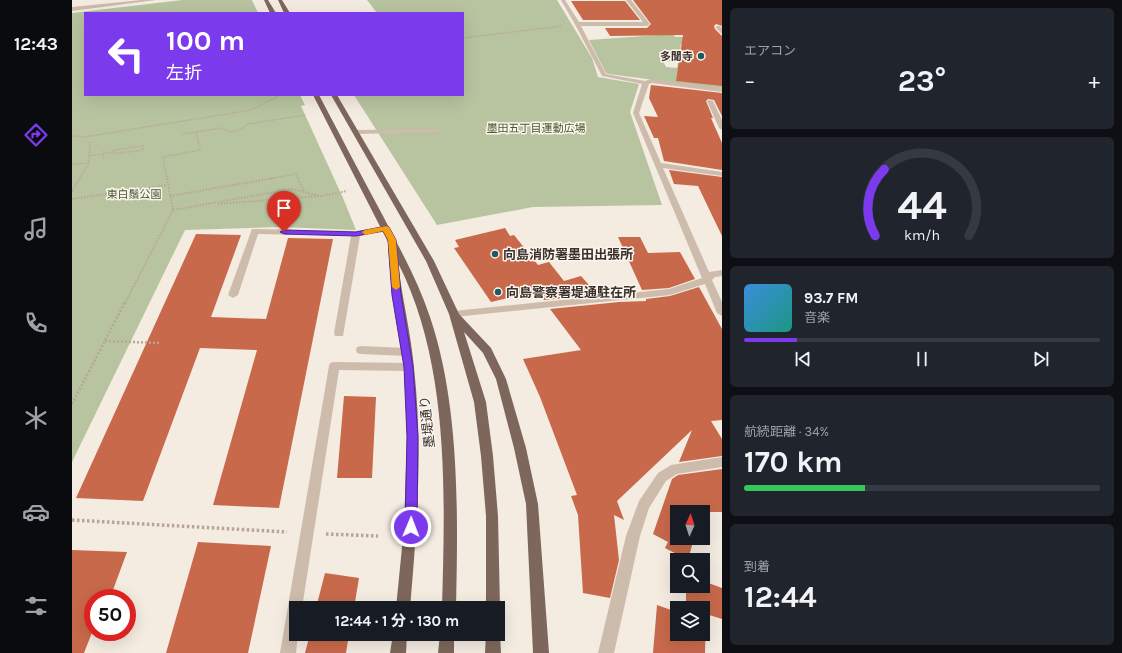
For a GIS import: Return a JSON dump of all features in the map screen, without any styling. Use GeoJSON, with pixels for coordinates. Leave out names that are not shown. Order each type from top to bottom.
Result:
{"type":"FeatureCollection","features":[{"type":"Feature","properties":{"kind":"main road"},"geometry":{"type":"LineString","coordinates":[[266,0],[272,12]]}},
{"type":"Feature","properties":{"kind":"main road"},"geometry":{"type":"LineString","coordinates":[[280,0],[286,12]]}},
{"type":"Feature","properties":{"kind":"main road","name":"墨堤通り"},"geometry":{"type":"LineString","coordinates":[[317,96],[392,240],[405,267],[425,317],[436,361],[444,418],[451,517],[449,601]]}},
{"type":"Feature","properties":{"kind":"main road"},"geometry":{"type":"LineString","coordinates":[[335,96],[430,261],[454,314],[480,402],[487,456],[492,516],[494,601]]}},
{"type":"Feature","properties":{"kind":"main road","name":"墨堤通り"},"geometry":{"type":"LineString","coordinates":[[392,240],[397,295],[407,352],[412,437],[411,519],[404,601]]}},
{"type":"Feature","properties":{"kind":"main road"},"geometry":{"type":"LineString","coordinates":[[454,314],[487,351],[501,379],[520,448],[532,504],[541,653]]}},
{"type":"Feature","properties":{"kind":"main road"},"geometry":{"type":"LineString","coordinates":[[398,653],[399,641]]}},
{"type":"Feature","properties":{"kind":"main road"},"geometry":{"type":"LineString","coordinates":[[446,653],[447,641]]}},
{"type":"Feature","properties":{"kind":"main road"},"geometry":{"type":"LineString","coordinates":[[492,653],[493,641]]}},
{"type":"Feature","properties":{"kind":"street"},"geometry":{"type":"LineString","coordinates":[[72,9],[154,0]]}},
{"type":"Feature","properties":{"kind":"street"},"geometry":{"type":"LineString","coordinates":[[563,0],[578,24],[604,75],[646,82],[651,81],[722,90]]}},
{"type":"Feature","properties":{"kind":"street"},"geometry":{"type":"LineString","coordinates":[[578,24],[647,24],[628,0]]}},
{"type":"Feature","properties":{"kind":"street"},"geometry":{"type":"LineString","coordinates":[[718,26],[722,32]]}},
{"type":"Feature","properties":{"kind":"street"},"geometry":{"type":"LineString","coordinates":[[646,82],[636,113],[722,313]]}},
{"type":"Feature","properties":{"kind":"street"},"geometry":{"type":"LineString","coordinates":[[710,101],[722,128]]}},
{"type":"Feature","properties":{"kind":"street"},"geometry":{"type":"LineString","coordinates":[[356,132],[438,131]]}},
{"type":"Feature","properties":{"kind":"street"},"geometry":{"type":"LineString","coordinates":[[658,165],[722,174]]}},
{"type":"Feature","properties":{"kind":"street"},"geometry":{"type":"LineString","coordinates":[[233,295],[255,231],[356,234],[386,229]]}},
{"type":"Feature","properties":{"kind":"street"},"geometry":{"type":"LineString","coordinates":[[339,333],[356,234]]}},
{"type":"Feature","properties":{"kind":"street"},"geometry":{"type":"LineString","coordinates":[[454,314],[670,292],[707,280],[712,274],[722,273]]}},
{"type":"Feature","properties":{"kind":"street"},"geometry":{"type":"LineString","coordinates":[[361,350],[407,352]]}},
{"type":"Feature","properties":{"kind":"street"},"geometry":{"type":"LineString","coordinates":[[288,653],[334,366],[408,367]]}},
{"type":"Feature","properties":{"kind":"street"},"geometry":{"type":"LineString","coordinates":[[606,653],[633,536],[644,505],[662,477],[675,469],[722,462]]}},
{"type":"Feature","properties":{"kind":"path"},"geometry":{"type":"LineString","coordinates":[[464,38],[578,24]]}},
{"type":"Feature","properties":{"kind":"path"},"geometry":{"type":"LineString","coordinates":[[72,136],[84,138],[251,110],[278,96]]}},
{"type":"Feature","properties":{"kind":"path"},"geometry":{"type":"LineString","coordinates":[[182,134],[222,128],[230,132],[240,130],[248,124],[305,114]]}},
{"type":"Feature","properties":{"kind":"path"},"geometry":{"type":"LineString","coordinates":[[72,404],[173,210],[163,157],[200,150],[196,132]]}},
{"type":"Feature","properties":{"kind":"path"},"geometry":{"type":"LineString","coordinates":[[72,191],[88,163],[90,141]]}},
{"type":"Feature","properties":{"kind":"path"},"geometry":{"type":"LineString","coordinates":[[89,156],[114,152],[114,150],[143,146],[142,150],[114,154],[114,152]]}},
{"type":"Feature","properties":{"kind":"path"},"geometry":{"type":"LineString","coordinates":[[103,158],[104,150]]}},
{"type":"Feature","properties":{"kind":"path"},"geometry":{"type":"LineString","coordinates":[[72,164],[88,163]]}},
{"type":"Feature","properties":{"kind":"path"},"geometry":{"type":"LineString","coordinates":[[170,196],[296,174],[304,192]]}},
{"type":"Feature","properties":{"kind":"path"},"geometry":{"type":"LineString","coordinates":[[72,199],[168,185]]}},
{"type":"Feature","properties":{"kind":"path"},"geometry":{"type":"LineString","coordinates":[[173,210],[292,189],[321,196]]}},
{"type":"Feature","properties":{"kind":"path"},"geometry":{"type":"LineString","coordinates":[[202,205],[321,196],[347,191]]}},
{"type":"Feature","properties":{"kind":"path"},"geometry":{"type":"LineString","coordinates":[[105,341],[160,343]]}},
{"type":"Feature","properties":{"kind":"path"},"geometry":{"type":"LineString","coordinates":[[72,520],[264,531]]}},
{"type":"Feature","properties":{"kind":"green space","name":"東白鬚公園"},"geometry":{"type":"Polygon","coordinates":[[[182,0],[252,0],[258,12],[84,12],[84,96],[300,96],[305,105],[301,106],[356,230],[280,227],[185,230],[72,462],[72,13],[182,0]]]}},
{"type":"Feature","properties":{"kind":"green space","name":"墨田五丁目運動広場"},"geometry":{"type":"Polygon","coordinates":[[[367,0],[557,0],[592,58],[598,77],[639,84],[630,112],[662,205],[533,207],[437,225],[355,96],[464,96],[464,12],[376,12],[367,0]]]}},
{"type":"Feature","properties":{"kind":"green space"},"geometry":{"type":"Polygon","coordinates":[[[673,34],[675,37],[683,37],[685,44],[681,44],[678,62],[663,61],[666,67],[677,68],[678,63],[691,65],[722,78],[722,89],[606,73],[589,40],[673,34]]]}},
{"type":"Feature","properties":{"kind":"building"},"geometry":{"type":"Polygon","coordinates":[[[633,0],[722,0],[722,26],[716,24],[714,26],[722,36],[722,86],[676,81],[683,35],[610,36],[605,28],[647,28],[651,24],[633,0]]]}},
{"type":"Feature","properties":{"kind":"building"},"geometry":{"type":"Polygon","coordinates":[[[571,1],[625,1],[640,20],[583,20],[571,1]]]}},
{"type":"Feature","properties":{"kind":"building"},"geometry":{"type":"Polygon","coordinates":[[[651,85],[722,93],[722,116],[714,100],[708,99],[706,101],[713,118],[711,118],[722,143],[722,170],[664,161],[658,138],[654,138],[644,116],[658,117],[649,98],[651,85]]]}},
{"type":"Feature","properties":{"kind":"building"},"geometry":{"type":"Polygon","coordinates":[[[669,170],[722,177],[722,236],[698,186],[674,184],[669,170]]]}},
{"type":"Feature","properties":{"kind":"building"},"geometry":{"type":"Polygon","coordinates":[[[505,228],[510,236],[514,235],[538,265],[549,262],[564,281],[581,276],[598,295],[544,300],[537,291],[491,302],[454,248],[459,247],[455,240],[505,228]]]}},
{"type":"Feature","properties":{"kind":"building"},"geometry":{"type":"Polygon","coordinates":[[[196,234],[241,235],[211,317],[266,319],[288,238],[333,239],[279,508],[213,505],[257,350],[200,348],[143,501],[76,498],[196,234]]]}},
{"type":"Feature","properties":{"kind":"building"},"geometry":{"type":"Polygon","coordinates":[[[618,237],[640,237],[648,253],[680,252],[695,279],[669,288],[642,290],[618,237]]]}},
{"type":"Feature","properties":{"kind":"building"},"geometry":{"type":"Polygon","coordinates":[[[699,287],[722,329],[722,420],[711,421],[722,439],[722,456],[679,462],[692,430],[617,501],[624,520],[614,515],[619,560],[610,598],[583,593],[578,515],[571,496],[577,495],[540,397],[523,359],[581,350],[550,309],[619,302],[646,301],[646,299],[670,296],[699,287]]]}},
{"type":"Feature","properties":{"kind":"building"},"geometry":{"type":"Polygon","coordinates":[[[344,396],[376,397],[372,478],[337,478],[344,396]]]}},
{"type":"Feature","properties":{"kind":"building"},"geometry":{"type":"Polygon","coordinates":[[[722,469],[722,512],[710,512],[710,505],[670,505],[670,545],[692,545],[690,553],[675,553],[665,548],[668,542],[653,534],[672,479],[678,475],[722,469]]]}},
{"type":"Feature","properties":{"kind":"building"},"geometry":{"type":"Polygon","coordinates":[[[198,542],[271,546],[248,653],[166,653],[198,542]]]}},
{"type":"Feature","properties":{"kind":"building"},"geometry":{"type":"Polygon","coordinates":[[[72,550],[127,552],[113,589],[84,589],[84,641],[89,641],[84,653],[72,653],[72,550]]]}},
{"type":"Feature","properties":{"kind":"building"},"geometry":{"type":"Polygon","coordinates":[[[325,573],[359,578],[355,601],[318,601],[325,573]]]}},
{"type":"Feature","properties":{"kind":"building"},"geometry":{"type":"Polygon","coordinates":[[[710,584],[722,588],[722,619],[710,615],[710,601],[686,601],[686,593],[710,593],[710,584]]]}},
{"type":"Feature","properties":{"kind":"building"},"geometry":{"type":"Polygon","coordinates":[[[657,605],[670,610],[670,641],[705,641],[705,653],[653,653],[657,605]]]}},
{"type":"Feature","properties":{"kind":"building"},"geometry":{"type":"Polygon","coordinates":[[[308,641],[348,641],[346,653],[305,653],[308,641]]]}},
{"type":"Feature","properties":{"kind":"slow traffic"},"geometry":{"type":"LineString","coordinates":[[365,232],[386,229],[392,240],[396,287]]}},
{"type":"Feature","properties":{"kind":"place","name":"多聞寺"},"geometry":{"type":"Point","coordinates":[701,56]}},
{"type":"Feature","properties":{"kind":"place","name":"向島消防署墨田出張所"},"geometry":{"type":"Point","coordinates":[495,254]}},
{"type":"Feature","properties":{"kind":"place","name":"向島警察署堤通駐在所"},"geometry":{"type":"Point","coordinates":[498,292]}},
{"type":"Feature","properties":{"kind":"route"},"geometry":{"type":"LineString","coordinates":[[284,232],[356,234],[386,229],[392,240],[397,295],[407,352],[408,367],[412,437],[411,527]]}}]}
